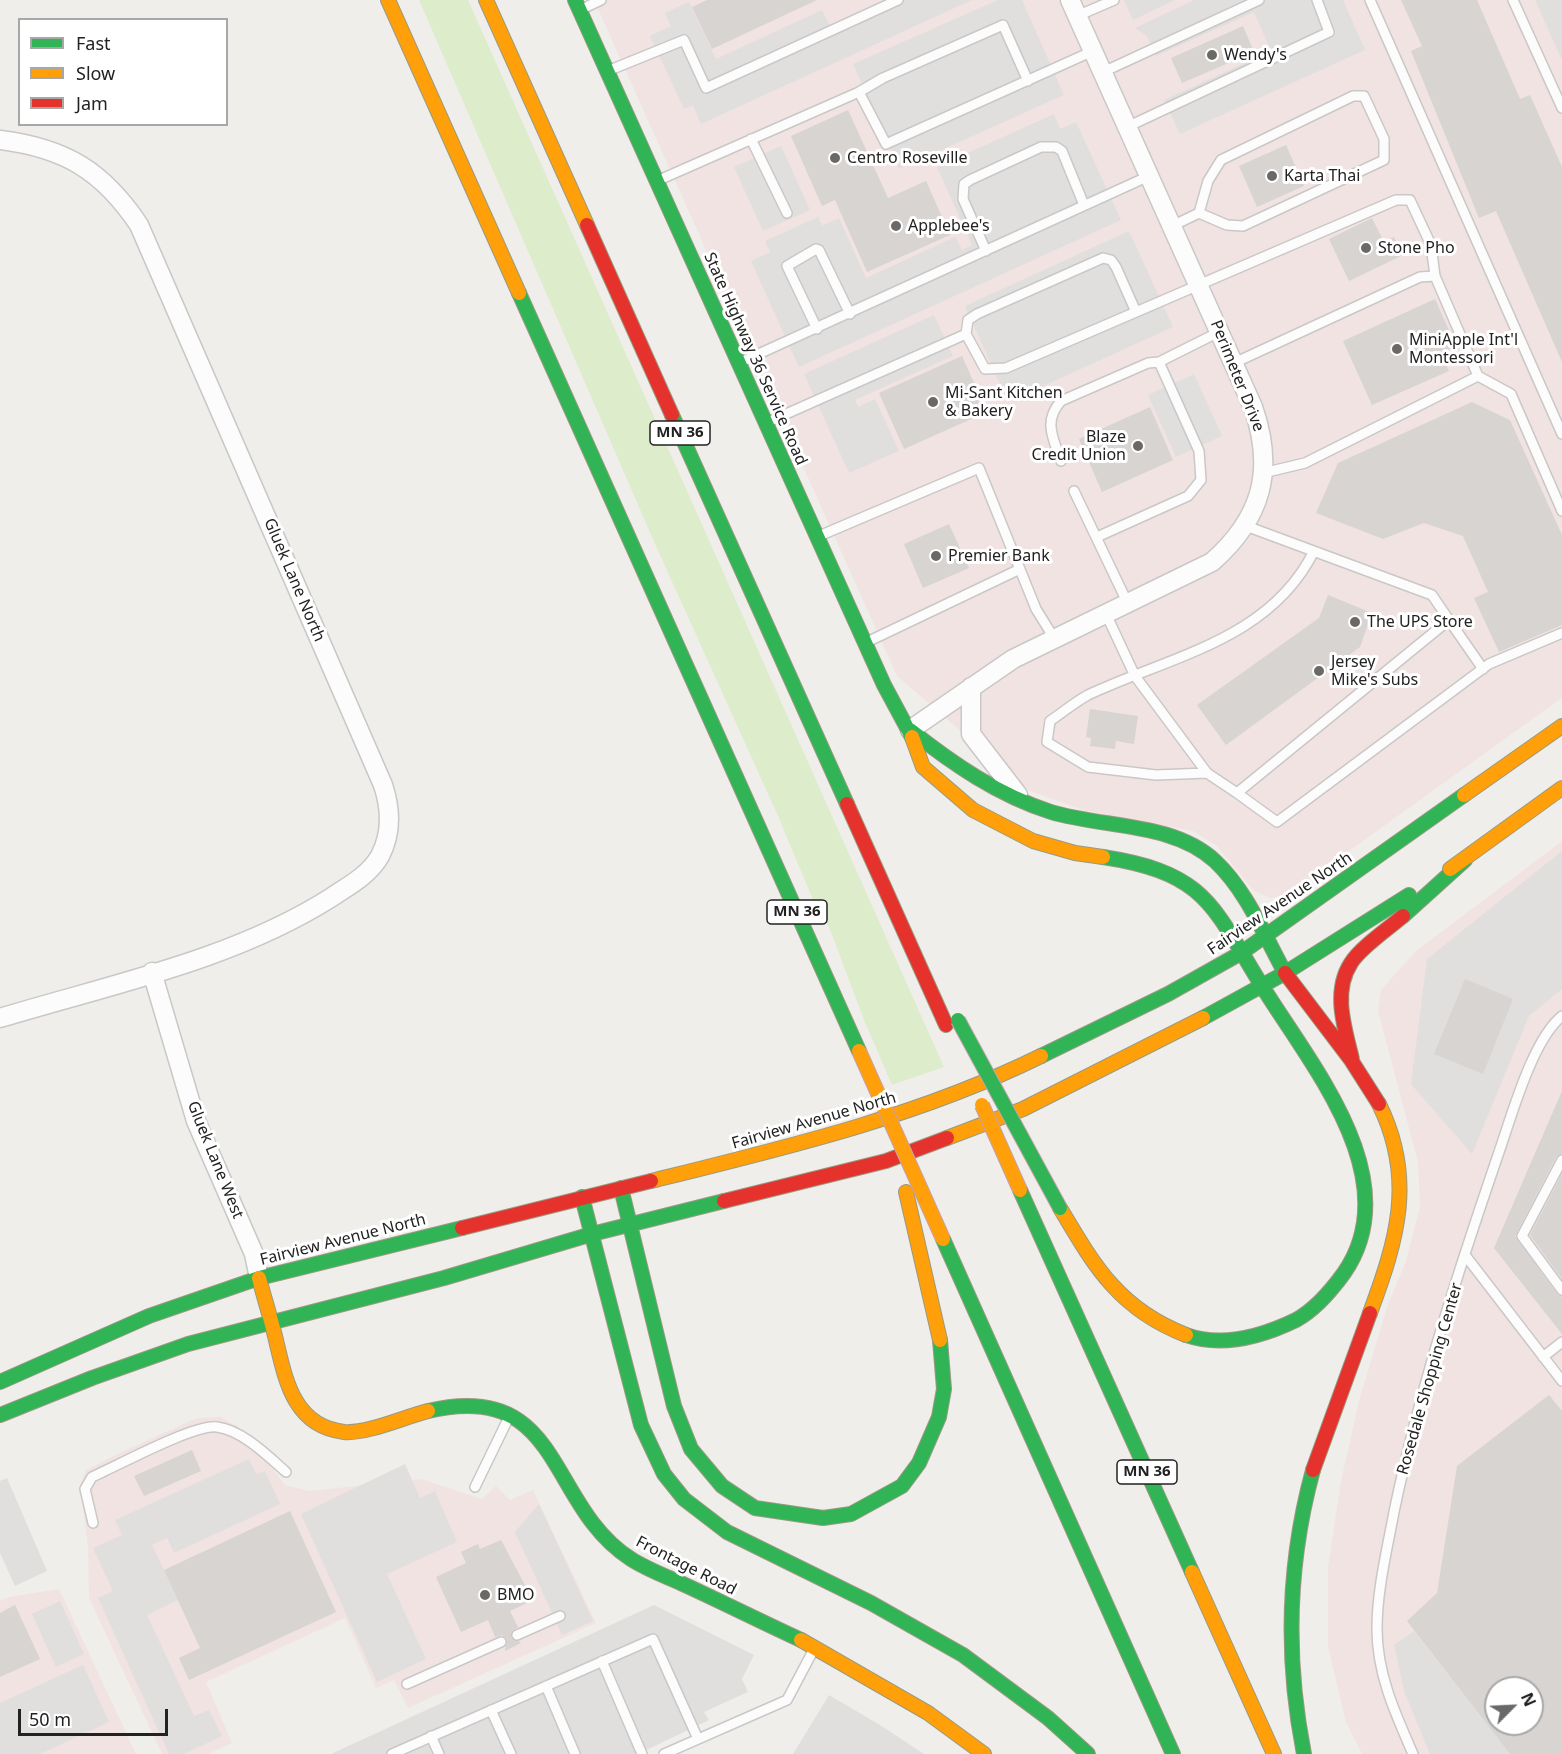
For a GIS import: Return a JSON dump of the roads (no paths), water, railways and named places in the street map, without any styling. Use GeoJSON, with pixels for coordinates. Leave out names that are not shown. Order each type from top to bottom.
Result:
{"type":"FeatureCollection","features":[{"type":"Feature","properties":{"kind":"main road","name":"MN 36"},"geometry":{"type":"LineString","coordinates":[[388,0],[1173,1754]]}},
{"type":"Feature","properties":{"kind":"main road","name":"MN 36"},"geometry":{"type":"LineString","coordinates":[[486,0],[874,865],[952,1022],[955,1045]]}},
{"type":"Feature","properties":{"kind":"main road","name":"State Highway 36 Service Road"},"geometry":{"type":"LineString","coordinates":[[578,5],[884,685],[910,730]]}},
{"type":"Feature","properties":{"kind":"main road","name":"Fairview Avenue North"},"geometry":{"type":"LineString","coordinates":[[0,1382],[149,1316],[258,1278],[781,1149],[921,1107],[1029,1062],[1168,994],[1242,953],[1562,726]]}},
{"type":"Feature","properties":{"kind":"main road"},"geometry":{"type":"LineString","coordinates":[[910,730],[988,786],[1025,803],[1073,818],[1168,837],[1201,850],[1227,874],[1248,905],[1264,937],[1306,1006],[1353,1061],[1392,1130],[1399,1159],[1401,1199],[1392,1252],[1315,1461],[1302,1513],[1294,1567],[1291,1628],[1293,1684],[1304,1754]]}},
{"type":"Feature","properties":{"kind":"main road"},"geometry":{"type":"LineString","coordinates":[[910,730],[920,765],[979,814],[1022,836],[1072,852],[1167,870],[1198,891],[1242,953],[1331,1097],[1361,1163],[1365,1189],[1364,1216],[1359,1241],[1348,1266],[1333,1290],[1313,1310],[1283,1329],[1258,1336],[1229,1340],[1184,1335],[1158,1324],[1132,1306],[1108,1284],[1060,1208],[952,1022]]}},
{"type":"Feature","properties":{"kind":"main road"},"geometry":{"type":"LineString","coordinates":[[0,1415],[92,1378],[188,1344],[444,1278],[592,1234],[886,1161],[1064,1090],[1285,973],[1465,860],[1562,788]]}},
{"type":"Feature","properties":{"kind":"main road"},"geometry":{"type":"LineString","coordinates":[[1353,1061],[1343,1022],[1341,986],[1351,962],[1465,860]]}},
{"type":"Feature","properties":{"kind":"main road","name":"MN 36"},"geometry":{"type":"LineString","coordinates":[[969,1076],[1274,1754]]}},
{"type":"Feature","properties":{"kind":"main road"},"geometry":{"type":"LineString","coordinates":[[621,1188],[674,1406],[692,1449],[722,1486],[755,1508],[803,1517],[823,1518],[851,1514],[902,1486],[919,1463],[931,1441],[944,1389],[944,1365],[939,1330],[917,1247],[906,1192],[905,1153]]}},
{"type":"Feature","properties":{"kind":"main road"},"geometry":{"type":"LineString","coordinates":[[582,1197],[641,1425],[652,1456],[666,1480],[684,1501],[704,1518],[727,1532],[918,1626],[982,1667],[1031,1703],[1088,1754]]}},
{"type":"Feature","properties":{"kind":"main road","name":"Frontage Road"},"geometry":{"type":"LineString","coordinates":[[258,1278],[290,1396],[299,1411],[328,1429],[345,1432],[470,1405],[510,1414],[530,1427],[544,1443],[590,1519],[609,1540],[631,1558],[815,1647],[928,1713],[984,1754]]}},
{"type":"Feature","properties":{"kind":"street","name":"Perimeter Drive"},"geometry":{"type":"LineString","coordinates":[[910,730],[1013,659],[1212,562],[1232,544],[1246,526],[1257,502],[1263,473],[1264,454],[1261,429],[1074,8]]}},
{"type":"Feature","properties":{"kind":"street","name":"Gluek Lane North"},"geometry":{"type":"LineString","coordinates":[[0,140],[28,143],[54,151],[81,164],[111,189],[139,225],[379,774],[389,804],[390,823],[379,857],[357,881],[313,909],[268,932],[219,952],[0,1018]]}},
{"type":"Feature","properties":{"kind":"street"},"geometry":{"type":"LineString","coordinates":[[971,687],[971,734],[995,768],[1025,803]]}},
{"type":"Feature","properties":{"kind":"street","name":"Gluek Lane West"},"geometry":{"type":"LineString","coordinates":[[152,972],[196,1121],[254,1254],[258,1278]]}},
{"type":"Feature","properties":{"kind":"lane"},"geometry":{"type":"LineString","coordinates":[[578,5],[601,0]]}},
{"type":"Feature","properties":{"kind":"lane"},"geometry":{"type":"LineString","coordinates":[[608,71],[684,40],[706,88],[898,0]]}},
{"type":"Feature","properties":{"kind":"lane"},"geometry":{"type":"LineString","coordinates":[[1074,8],[1114,0]]}},
{"type":"Feature","properties":{"kind":"lane"},"geometry":{"type":"LineString","coordinates":[[1103,72],[1259,0]]}},
{"type":"Feature","properties":{"kind":"lane"},"geometry":{"type":"LineString","coordinates":[[1127,127],[1329,32],[1317,0]]}},
{"type":"Feature","properties":{"kind":"lane"},"geometry":{"type":"LineString","coordinates":[[1370,0],[1562,434]]}},
{"type":"Feature","properties":{"kind":"lane"},"geometry":{"type":"LineString","coordinates":[[1513,0],[1562,108]]}},
{"type":"Feature","properties":{"kind":"lane"},"geometry":{"type":"LineString","coordinates":[[657,181],[859,92],[883,78],[1003,25],[1028,81]]}},
{"type":"Feature","properties":{"kind":"lane"},"geometry":{"type":"LineString","coordinates":[[859,92],[886,144],[1093,51]]}},
{"type":"Feature","properties":{"kind":"lane"},"geometry":{"type":"LineString","coordinates":[[1172,226],[1198,213],[1208,181],[1221,160],[1353,96],[1364,96],[1384,139],[1384,160],[1243,226],[1227,225],[1198,213]]}},
{"type":"Feature","properties":{"kind":"lane"},"geometry":{"type":"LineString","coordinates":[[751,139],[787,213]]}},
{"type":"Feature","properties":{"kind":"lane"},"geometry":{"type":"LineString","coordinates":[[986,251],[963,199],[964,184],[970,180],[1041,147],[1056,147],[1062,151],[1084,205]]}},
{"type":"Feature","properties":{"kind":"lane"},"geometry":{"type":"LineString","coordinates":[[739,363],[818,329],[1149,176]]}},
{"type":"Feature","properties":{"kind":"lane"},"geometry":{"type":"LineString","coordinates":[[1136,312],[1116,267],[1111,260],[1102,258],[977,314],[968,320],[966,334],[985,369],[1006,368],[1136,312],[1198,285],[1396,200],[1410,200],[1431,245],[1435,276],[1478,376],[1511,394],[1562,511]]}},
{"type":"Feature","properties":{"kind":"lane"},"geometry":{"type":"LineString","coordinates":[[818,329],[787,266],[816,249],[819,250],[850,314]]}},
{"type":"Feature","properties":{"kind":"lane"},"geometry":{"type":"LineString","coordinates":[[1233,363],[1420,277],[1435,276]]}},
{"type":"Feature","properties":{"kind":"lane"},"geometry":{"type":"LineString","coordinates":[[1061,461],[1051,434],[1052,411],[1061,401],[1148,363],[1159,362],[1219,332]]}},
{"type":"Feature","properties":{"kind":"lane"},"geometry":{"type":"LineString","coordinates":[[766,423],[966,334]]}},
{"type":"Feature","properties":{"kind":"lane"},"geometry":{"type":"LineString","coordinates":[[1097,537],[1188,496],[1201,480],[1199,451],[1159,362]]}},
{"type":"Feature","properties":{"kind":"lane"},"geometry":{"type":"LineString","coordinates":[[1263,473],[1305,463],[1478,376]]}},
{"type":"Feature","properties":{"kind":"lane"},"geometry":{"type":"LineString","coordinates":[[817,537],[979,468],[1036,609],[1054,638]]}},
{"type":"Feature","properties":{"kind":"lane"},"geometry":{"type":"LineString","coordinates":[[1074,491],[1085,519],[1097,537],[1128,604]]}},
{"type":"Feature","properties":{"kind":"lane"},"geometry":{"type":"LineString","coordinates":[[1246,526],[1432,595],[1483,669]]}},
{"type":"Feature","properties":{"kind":"lane"},"geometry":{"type":"LineString","coordinates":[[1207,773],[1155,775],[1088,767],[1047,742],[1050,722],[1086,696],[1255,621],[1286,595],[1303,574],[1314,551]]}},
{"type":"Feature","properties":{"kind":"lane"},"geometry":{"type":"LineString","coordinates":[[865,643],[1020,569]]}},
{"type":"Feature","properties":{"kind":"lane"},"geometry":{"type":"LineString","coordinates":[[1106,614],[1135,676],[1207,773],[1277,822],[1483,669],[1562,633]]}},
{"type":"Feature","properties":{"kind":"lane"},"geometry":{"type":"LineString","coordinates":[[1237,793],[1449,620]]}},
{"type":"Feature","properties":{"kind":"lane","name":"Rosedale Shopping Center"},"geometry":{"type":"LineString","coordinates":[[1413,1754],[1381,1673],[1377,1643],[1377,1611],[1384,1565],[1409,1445],[1466,1255],[1535,1056],[1546,1033],[1562,1017]]}},
{"type":"Feature","properties":{"kind":"lane"},"geometry":{"type":"LineString","coordinates":[[1562,1160],[1522,1236],[1562,1290]]}},
{"type":"Feature","properties":{"kind":"lane"},"geometry":{"type":"LineString","coordinates":[[1466,1255],[1562,1382]]}},
{"type":"Feature","properties":{"kind":"lane"},"geometry":{"type":"LineString","coordinates":[[1543,1357],[1562,1342]]}},
{"type":"Feature","properties":{"kind":"lane"},"geometry":{"type":"LineString","coordinates":[[475,1487],[510,1414]]}},
{"type":"Feature","properties":{"kind":"lane"},"geometry":{"type":"LineString","coordinates":[[93,1522],[86,1490],[92,1477],[203,1427],[228,1430],[266,1454],[286,1472]]}},
{"type":"Feature","properties":{"kind":"lane"},"geometry":{"type":"LineString","coordinates":[[517,1635],[561,1616]]}},
{"type":"Feature","properties":{"kind":"lane"},"geometry":{"type":"LineString","coordinates":[[392,1754],[652,1639],[698,1739]]}},
{"type":"Feature","properties":{"kind":"lane"},"geometry":{"type":"LineString","coordinates":[[407,1684],[501,1642]]}},
{"type":"Feature","properties":{"kind":"lane"},"geometry":{"type":"LineString","coordinates":[[664,1754],[787,1700],[815,1647]]}},
{"type":"Feature","properties":{"kind":"lane"},"geometry":{"type":"LineString","coordinates":[[602,1661],[642,1754]]}},
{"type":"Feature","properties":{"kind":"lane"},"geometry":{"type":"LineString","coordinates":[[546,1686],[575,1754]]}},
{"type":"Feature","properties":{"kind":"lane"},"geometry":{"type":"LineString","coordinates":[[491,1710],[511,1754]]}},
{"type":"Feature","properties":{"kind":"lane"},"geometry":{"type":"LineString","coordinates":[[431,1736],[439,1754]]}},
{"type":"Feature","properties":{"kind":"place","name":"Wendy's"},"geometry":{"type":"Point","coordinates":[1212,55]}},
{"type":"Feature","properties":{"kind":"place","name":"Centro Roseville"},"geometry":{"type":"Point","coordinates":[835,158]}},
{"type":"Feature","properties":{"kind":"place","name":"Karta Thai"},"geometry":{"type":"Point","coordinates":[1272,176]}},
{"type":"Feature","properties":{"kind":"place","name":"Applebee's"},"geometry":{"type":"Point","coordinates":[896,226]}},
{"type":"Feature","properties":{"kind":"place","name":"Stone Pho"},"geometry":{"type":"Point","coordinates":[1366,248]}},
{"type":"Feature","properties":{"kind":"place","name":"MiniApple Int'l Montessori"},"geometry":{"type":"Point","coordinates":[1397,349]}},
{"type":"Feature","properties":{"kind":"place","name":"Mi-Sant Kitchen & Bakery"},"geometry":{"type":"Point","coordinates":[933,402]}},
{"type":"Feature","properties":{"kind":"place","name":"Blaze Credit Union"},"geometry":{"type":"Point","coordinates":[1138,446]}},
{"type":"Feature","properties":{"kind":"place","name":"Premier Bank"},"geometry":{"type":"Point","coordinates":[936,556]}},
{"type":"Feature","properties":{"kind":"place","name":"The UPS Store"},"geometry":{"type":"Point","coordinates":[1355,622]}},
{"type":"Feature","properties":{"kind":"place","name":"Jersey Mike's Subs"},"geometry":{"type":"Point","coordinates":[1319,671]}},
{"type":"Feature","properties":{"kind":"place","name":"BMO"},"geometry":{"type":"Point","coordinates":[485,1595]}}]}
